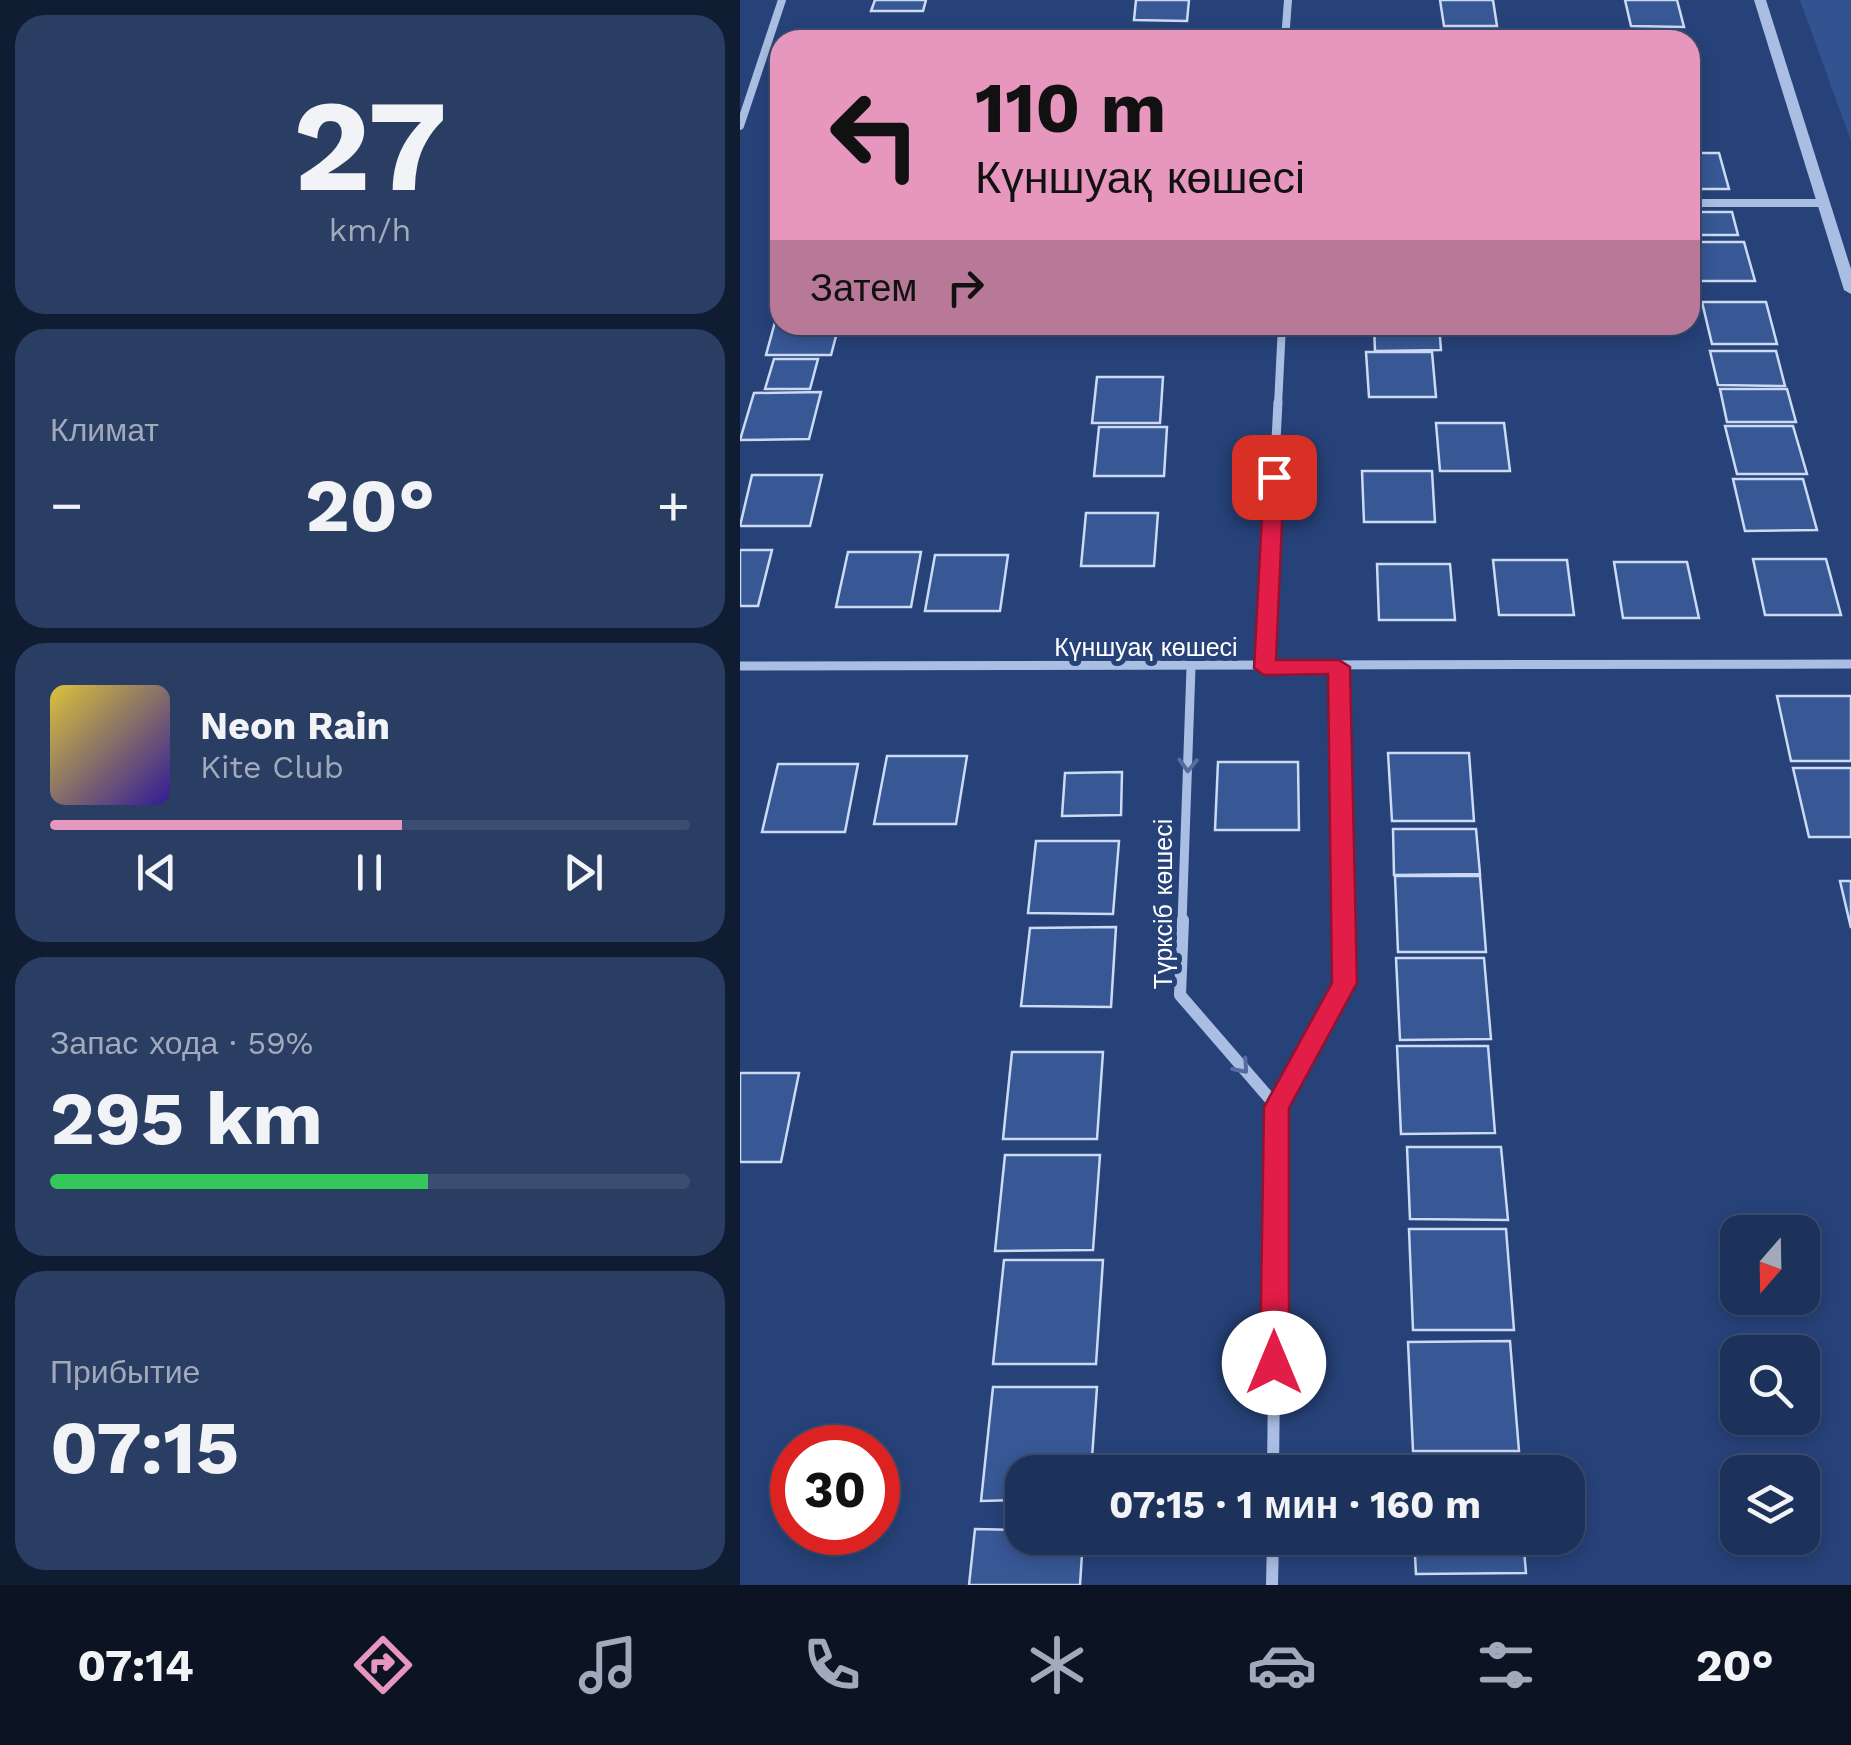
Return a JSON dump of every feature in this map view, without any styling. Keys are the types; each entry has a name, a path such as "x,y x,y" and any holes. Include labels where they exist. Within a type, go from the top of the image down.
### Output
{"street":[{"path":"772,30 782,0"},
{"path":"1760,0 1851,290"},
{"path":"1284,1 1285,30"},
{"path":"740,126 770,36"},
{"path":"1700,203 1824,203"},
{"path":"1264,668 1281,335"},
{"name":"Күншуақ көшесі","path":"740,666 1851,664"},
{"path":"1273,1455 1276,1107 1345,983 1339,667"},
{"name":"Түрксіб көшесі","path":"1191,668 1180,995 1276,1107"},
{"path":"1272,1555 1272,1585"}],"shaded area":[{"path":"1800,0 1851,0 1851,141"}],"building":[{"path":"875,0 926,0 923,11 871,11"},
{"path":"1136,0 1189,0 1187,21 1134,20"},
{"path":"1440,0 1493,0 1497,26 1444,26"},
{"path":"1625,0 1677,0 1684,27 1631,26"},
{"path":"1700,153 1719,153 1729,189 1700,189"},
{"path":"1700,212 1732,212 1738,235 1700,235"},
{"path":"1700,242 1744,242 1755,281 1700,281"},
{"path":"1702,302 1766,302 1777,344 1712,344"},
{"path":"771,335 836,335 831,355 766,355"},
{"path":"1374,335 1440,335 1441,350 1375,351"},
{"path":"1710,351 1776,351 1785,386 1718,385"},
{"path":"1366,352 1432,352 1436,397 1369,397"},
{"path":"774,359 818,359 810,389 765,389"},
{"path":"1097,377 1163,377 1160,423 1092,423"},
{"path":"1720,389 1787,389 1796,422 1727,422"},
{"path":"821,392 809,439 740,440 754,393"},
{"path":"1436,423 1504,423 1510,471 1440,471"},
{"path":"1725,426 1793,426 1807,474 1737,474"},
{"path":"1099,427 1167,427 1164,476 1094,476"},
{"path":"1362,471 1432,471 1435,522 1364,522"},
{"path":"752,475 822,475 810,526 740,526"},
{"path":"1733,479 1803,479 1817,530 1745,531"},
{"path":"1086,513 1158,513 1154,566 1081,566"},
{"path":"740,550 772,550 758,606 740,606"},
{"path":"848,552 921,552 911,607 836,607"},
{"path":"935,555 1008,555 1000,611 925,611"},
{"path":"1753,559 1826,559 1841,615 1765,615"},
{"path":"1493,560 1567,560 1574,615 1499,615"},
{"path":"1614,562 1687,562 1699,618 1623,618"},
{"path":"1377,564 1450,564 1455,620 1379,620"},
{"path":"1777,696 1851,696 1851,761 1791,761"},
{"path":"1388,753 1469,753 1474,821 1392,821"},
{"path":"887,756 967,756 956,824 874,824"},
{"path":"1218,762 1298,762 1299,830 1215,830"},
{"path":"778,764 858,764 845,832 762,832"},
{"path":"1793,768 1851,768 1851,837 1809,837"},
{"path":"1122,772 1121,815 1062,816 1065,773"},
{"path":"1393,829 1476,829 1480,874 1394,875"},
{"path":"1036,841 1119,841 1113,914 1028,913"},
{"path":"1395,876 1480,876 1486,952 1398,952"},
{"path":"1840,881 1851,881 1851,928"},
{"path":"1116,927 1111,1007 1021,1006 1030,928"},
{"path":"1396,958 1484,958 1491,1039 1400,1040"},
{"path":"1397,1046 1488,1046 1495,1133 1401,1134"},
{"path":"1012,1052 1103,1052 1097,1139 1003,1139"},
{"path":"740,1073 799,1073 781,1162 740,1162"},
{"path":"1407,1147 1501,1147 1508,1220 1410,1219"},
{"path":"1005,1155 1100,1155 1093,1250 995,1251"},
{"path":"1409,1229 1506,1229 1514,1330 1413,1330"},
{"path":"1004,1260 1103,1260 1096,1364 993,1364"},
{"path":"1510,1341 1519,1451 1413,1451 1408,1342"},
{"path":"993,1387 1097,1387 1092,1455 1005,1455 1005,1500 981,1501"},
{"path":"975,1529 1005,1530 1005,1555 1082,1555 1080,1585 969,1585"},
{"path":"1415,1555 1524,1555 1526,1573 1416,1574"}],"route":[{"path":"1274,477 1264,668 1339,667 1345,983 1276,1107 1274,1363"}]}
